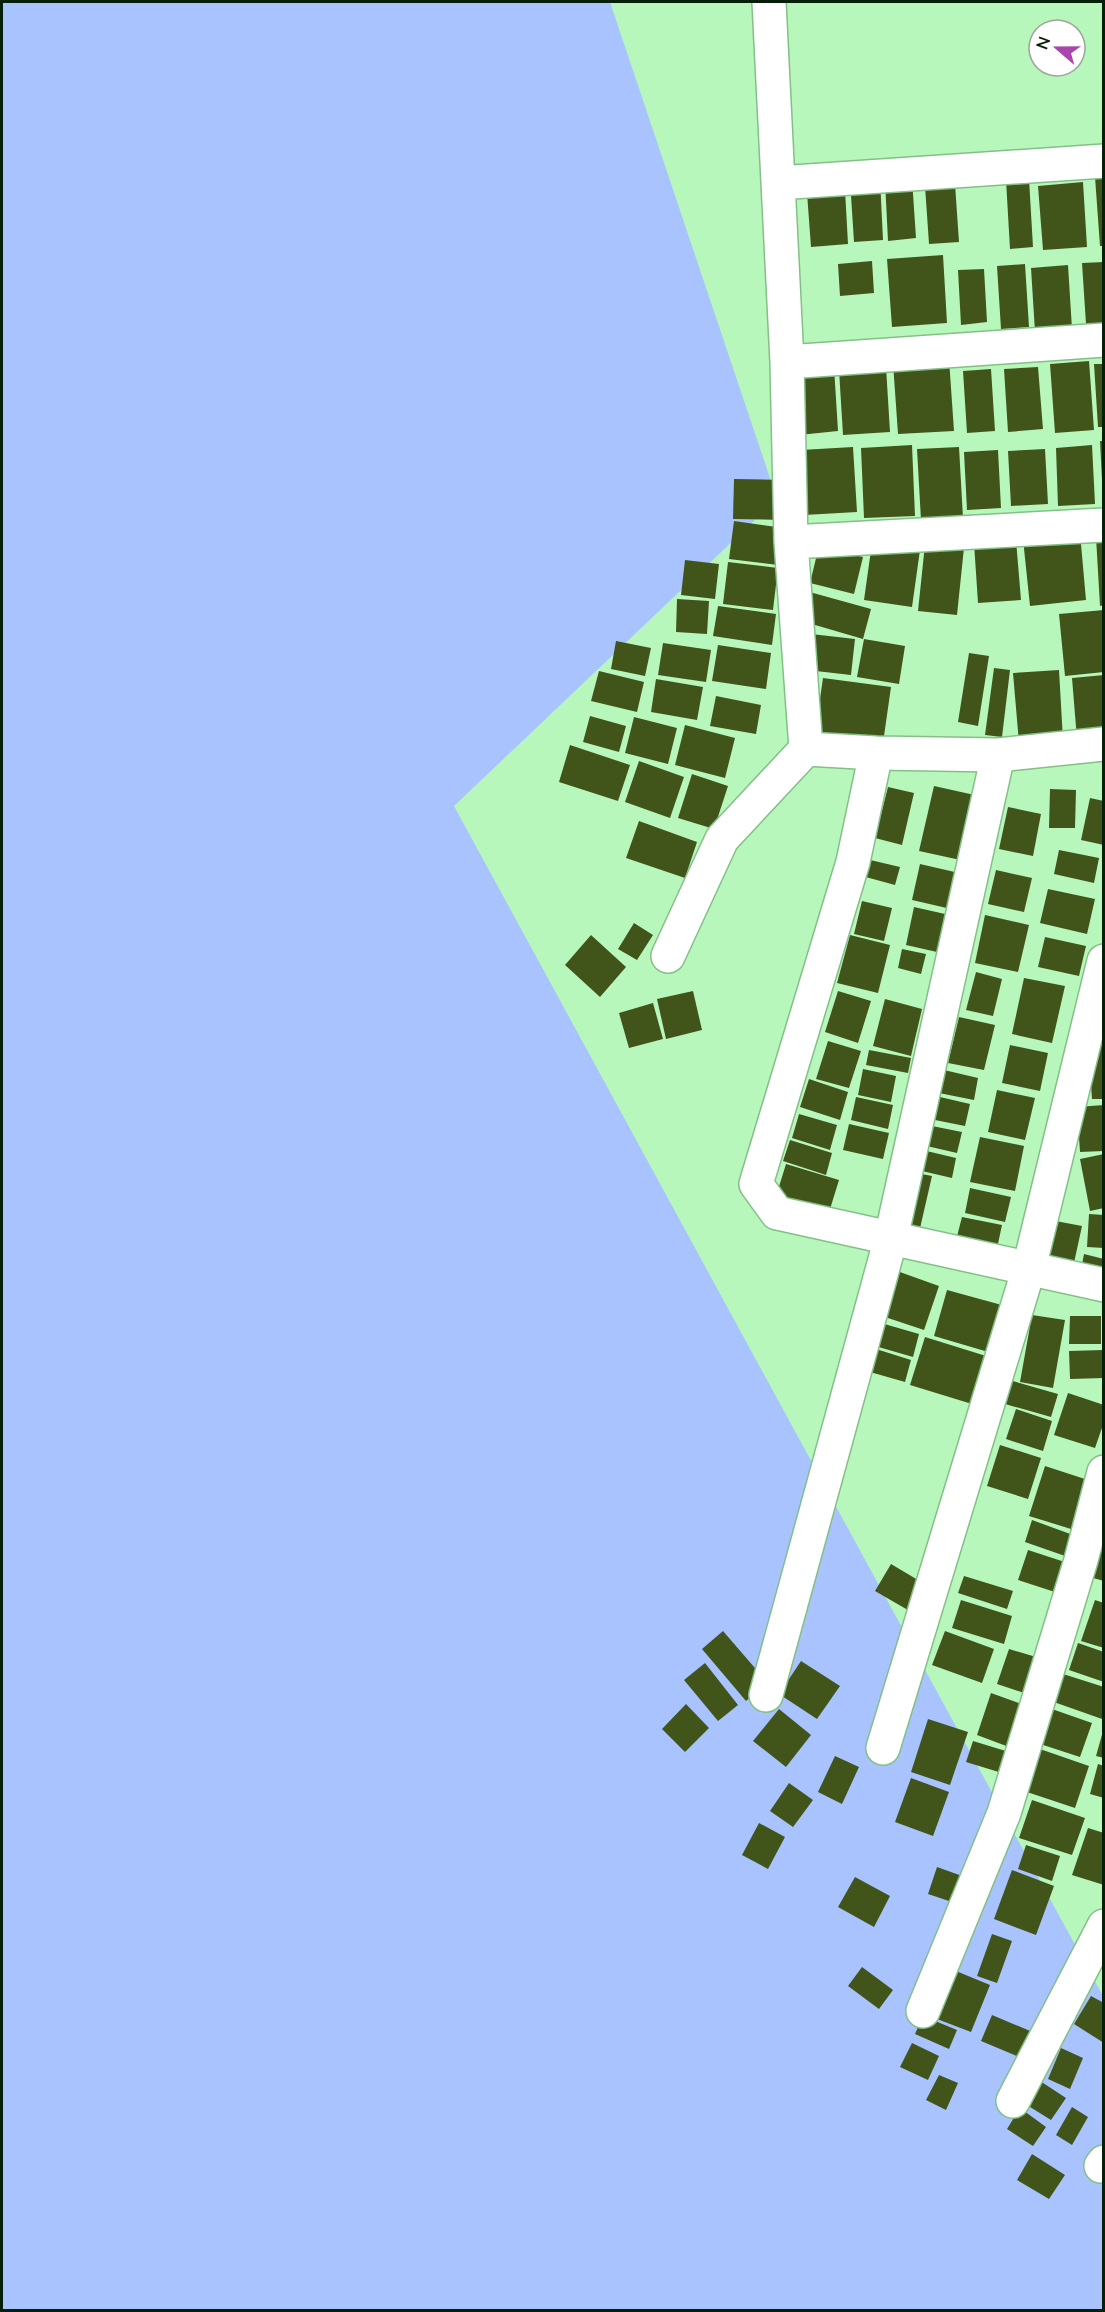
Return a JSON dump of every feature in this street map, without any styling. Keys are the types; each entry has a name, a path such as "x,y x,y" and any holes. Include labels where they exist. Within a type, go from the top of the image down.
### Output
{"street":[{"path":"668,956 722,838 806,748 791,542 787,362 769,2"},
{"path":"778,183 1104,161"},
{"path":"787,362 1104,340"},
{"path":"791,542 1104,525"},
{"path":"806,748 876,753 998,755 1104,744"},
{"path":"876,753 853,862 756,1184 777,1213 1104,1285"},
{"path":"766,1695 891,1238 998,755"},
{"path":"883,1748 1029,1268 1104,961"},
{"path":"923,2011 1004,1813 1081,1560 1104,1472"},
{"path":"1012,2101 1104,1926"}],"water":[{"path":"2,2 610,2 777,499 454,806 1103,1996 1103,2310 2,2310"}],"building":[{"path":"1104,176 1104,246 1100,246 1095,177"},
{"path":"880,179 883,240 854,242 850,180"},
{"path":"912,179 916,238 888,241 885,181"},
{"path":"1029,179 1033,247 1010,249 1006,180"},
{"path":"1083,182 1087,247 1043,250 1038,186"},
{"path":"955,184 959,242 929,244 925,186"},
{"path":"845,190 848,244 811,247 807,193"},
{"path":"943,255 947,323 892,327 887,259"},
{"path":"872,261 874,293 840,296 838,264"},
{"path":"1104,262 1104,323 1086,324 1082,263"},
{"path":"1025,264 1029,327 1001,329 997,266"},
{"path":"1068,265 1072,329 1035,332 1031,268"},
{"path":"984,269 987,322 961,325 958,270"},
{"path":"949,359 954,431 898,434 893,363"},
{"path":"1089,361 1094,430 1055,433 1050,364"},
{"path":"1094,364 1104,364 1104,427 1098,427"},
{"path":"834,367 838,431 799,435 795,369"},
{"path":"886,367 890,432 843,435 839,370"},
{"path":"1038,367 1043,429 1008,432 1004,369"},
{"path":"991,369 995,431 967,433 963,371"},
{"path":"1100,441 1104,441 1104,480 1102,480"},
{"path":"912,445 915,516 864,518 861,448"},
{"path":"1092,445 1095,504 1058,506 1056,448"},
{"path":"853,447 857,512 804,515 801,450"},
{"path":"959,447 963,518 921,520 917,449"},
{"path":"1045,449 1048,504 1011,506 1008,451"},
{"path":"998,450 1001,508 967,510 964,452"},
{"path":"734,479 787,480 785,520 733,519"},
{"path":"734,521 784,528 778,565 729,559"},
{"path":"1080,533 1086,600 1030,606 1023,539"},
{"path":"926,535 965,538 957,615 918,611"},
{"path":"1096,537 1104,537 1104,605 1100,606"},
{"path":"1016,540 1021,600 978,603 974,543"},
{"path":"872,543 920,550 912,607 864,600"},
{"path":"819,546 863,557 854,594 810,583"},
{"path":"685,560 719,564 715,599 681,595"},
{"path":"728,562 778,568 773,610 723,604"},
{"path":"806,591 871,609 863,639 798,620"},
{"path":"677,599 709,601 707,634 676,632"},
{"path":"718,606 776,614 772,645 713,636"},
{"path":"1104,610 1104,672 1065,676 1059,614"},
{"path":"811,634 855,639 851,675 807,670"},
{"path":"864,639 905,646 899,684 857,677"},
{"path":"616,641 651,648 645,676 611,669"},
{"path":"663,643 711,650 706,682 658,675"},
{"path":"718,645 771,653 766,689 712,681"},
{"path":"969,653 989,656 978,726 958,722"},
{"path":"994,668 1010,670 1002,737 985,735"},
{"path":"1059,670 1063,740 1019,743 1013,673"},
{"path":"599,671 644,682 637,712 591,701"},
{"path":"1104,675 1104,737 1077,739 1072,678"},
{"path":"823,678 891,687 883,743 815,734"},
{"path":"656,679 703,687 697,720 651,712"},
{"path":"716,696 761,705 756,734 710,726"},
{"path":"590,716 626,726 619,752 583,742"},
{"path":"634,717 677,728 668,764 625,753"},
{"path":"685,725 735,738 725,778 675,765"},
{"path":"570,745 630,765 618,801 559,782"},
{"path":"639,761 684,777 670,818 625,802"},
{"path":"692,774 728,786 714,829 678,818"},
{"path":"934,786 979,796 965,861 919,851"},
{"path":"888,787 914,793 902,845 875,838"},
{"path":"1050,789 1076,790 1075,828 1049,828"},
{"path":"1090,798 1104,801 1104,845 1081,840"},
{"path":"1008,807 1041,814 1033,856 999,849"},
{"path":"639,821 697,842 685,878 626,858"},
{"path":"1059,850 1099,858 1094,883 1054,874"},
{"path":"866,859 900,867 895,885 862,876"},
{"path":"920,864 959,873 951,909 912,900"},
{"path":"996,870 1032,878 1024,912 988,904"},
{"path":"1048,889 1095,899 1087,934 1040,923"},
{"path":"862,901 892,908 884,941 854,934"},
{"path":"914,907 945,914 937,952 906,945"},
{"path":"985,915 1029,925 1018,972 975,963"},
{"path":"634,923 653,935 637,960 618,949"},
{"path":"591,935 626,967 600,997 565,965"},
{"path":"850,935 890,945 878,993 837,983"},
{"path":"1045,937 1086,946 1079,976 1038,967"},
{"path":"902,949 926,954 921,974 898,968"},
{"path":"976,972 1002,979 993,1016 966,1010"},
{"path":"1024,978 1065,986 1052,1043 1012,1034"},
{"path":"693,991 702,1030 666,1039 657,999"},
{"path":"838,991 871,1001 858,1043 825,1032"},
{"path":"885,999 922,1009 911,1056 873,1046"},
{"path":"653,1003 663,1039 629,1048 619,1013"},
{"path":"959,1017 995,1025 984,1070 948,1063"},
{"path":"1104,1038 1104,1099 1092,1099 1088,1040"},
{"path":"828,1041 861,1051 849,1088 816,1079"},
{"path":"1010,1045 1048,1053 1040,1091 1002,1083"},
{"path":"869,1050 911,1058 908,1073 866,1065"},
{"path":"863,1069 896,1076 891,1102 858,1095"},
{"path":"944,1070 978,1078 974,1100 939,1093"},
{"path":"809,1079 848,1092 840,1120 800,1107"},
{"path":"997,1090 1035,1098 1025,1140 988,1132"},
{"path":"856,1097 893,1105 888,1129 851,1120"},
{"path":"940,1097 970,1104 965,1126 935,1120"},
{"path":"1104,1105 1104,1151 1080,1152 1077,1107"},
{"path":"799,1114 837,1125 830,1150 792,1138"},
{"path":"849,1124 889,1133 883,1159 843,1150"},
{"path":"922,1124 962,1132 957,1153 918,1144"},
{"path":"980,1137 1024,1146 1015,1191 970,1182"},
{"path":"790,1140 832,1153 826,1175 783,1161"},
{"path":"914,1148 956,1158 952,1178 909,1168"},
{"path":"1104,1154 1104,1208 1090,1211 1080,1159"},
{"path":"786,1164 839,1180 826,1222 773,1206"},
{"path":"907,1171 932,1176 918,1237 893,1232"},
{"path":"970,1188 1011,1197 1005,1222 965,1213"},
{"path":"1089,1214 1104,1215 1104,1248 1087,1247"},
{"path":"962,1217 1002,1225 996,1253 955,1244"},
{"path":"1045,1219 1082,1226 1072,1272 1035,1264"},
{"path":"1084,1254 1104,1259 1104,1280 1080,1275"},
{"path":"897,1271 939,1286 924,1330 882,1316"},
{"path":"947,1290 1009,1307 995,1354 934,1336"},
{"path":"1032,1315 1065,1320 1053,1388 1020,1382"},
{"path":"1070,1316 1101,1316 1101,1344 1069,1344"},
{"path":"881,1323 919,1334 913,1357 875,1346"},
{"path":"925,1337 986,1356 972,1404 910,1385"},
{"path":"876,1349 911,1360 905,1382 870,1372"},
{"path":"1103,1350 1104,1378 1070,1379 1069,1351"},
{"path":"1006,1379 1058,1394 1051,1417 998,1402"},
{"path":"1068,1393 1104,1405 1104,1422 1095,1448 1054,1435"},
{"path":"1016,1409 1052,1421 1043,1451 1006,1439"},
{"path":"1000,1445 1041,1458 1028,1499 987,1486"},
{"path":"1045,1466 1088,1480 1071,1529 1029,1516"},
{"path":"1032,1520 1073,1535 1065,1556 1025,1542"},
{"path":"1104,1537 1104,1581 1086,1576"},
{"path":"1028,1550 1074,1565 1064,1595 1018,1580"},
{"path":"891,1564 928,1586 913,1613 875,1591"},
{"path":"964,1576 1013,1591 1007,1609 958,1593"},
{"path":"961,1600 1012,1616 1004,1644 952,1628"},
{"path":"1095,1600 1104,1603 1104,1648 1081,1641"},
{"path":"723,1631 767,1682 746,1701 702,1649"},
{"path":"945,1631 994,1649 982,1683 932,1665"},
{"path":"1078,1643 1104,1652 1104,1682 1069,1670"},
{"path":"1009,1649 1036,1657 1024,1693 997,1684"},
{"path":"801,1661 840,1686 817,1719 779,1694"},
{"path":"705,1663 738,1705 718,1721 684,1680"},
{"path":"1060,1673 1104,1687 1102,1719 1051,1701"},
{"path":"991,1693 1024,1705 1009,1747 977,1735"},
{"path":"686,1704 709,1728 685,1752 662,1729"},
{"path":"1049,1708 1092,1723 1080,1757 1037,1743"},
{"path":"779,1709 811,1735 786,1767 753,1741"},
{"path":"928,1719 968,1732 950,1785 911,1772"},
{"path":"1104,1731 1104,1758 1096,1756"},
{"path":"973,1741 1009,1752 1002,1773 966,1762"},
{"path":"1037,1748 1089,1766 1075,1808 1024,1791"},
{"path":"835,1756 859,1767 842,1804 818,1792"},
{"path":"1098,1764 1104,1766 1104,1798 1090,1794"},
{"path":"911,1778 949,1792 933,1836 895,1822"},
{"path":"789,1783 813,1800 793,1827 770,1811"},
{"path":"1032,1800 1085,1818 1072,1855 1019,1838"},
{"path":"759,1823 785,1837 768,1869 742,1855"},
{"path":"1088,1828 1104,1833 1104,1885 1072,1875"},
{"path":"1026,1845 1060,1856 1052,1881 1018,1869"},
{"path":"937,1867 965,1877 955,1903 928,1894"},
{"path":"1012,1870 1054,1886 1036,1935 994,1919"},
{"path":"855,1877 890,1896 874,1927 838,1907"},
{"path":"992,1934 1012,1941 997,1983 977,1976"},
{"path":"862,1967 893,1990 879,2009 848,1986"},
{"path":"956,1971 990,1985 971,2032 937,2019"},
{"path":"1091,1996 1104,2003 1104,2043 1074,2024"},
{"path":"992,2015 1035,2033 1024,2059 981,2041"},
{"path":"923,2016 957,2030 949,2049 915,2034"},
{"path":"912,2043 939,2056 928,2080 900,2067"},
{"path":"1061,2048 1083,2058 1070,2089 1048,2079"},
{"path":"939,2075 958,2083 946,2110 926,2100"},
{"path":"1037,2079 1066,2098 1051,2120 1022,2102"},
{"path":"1072,2107 1088,2117 1072,2145 1056,2135"},
{"path":"1020,2108 1046,2127 1033,2146 1007,2129"},
{"path":"1032,2154 1065,2175 1049,2199 1017,2180"}]}
